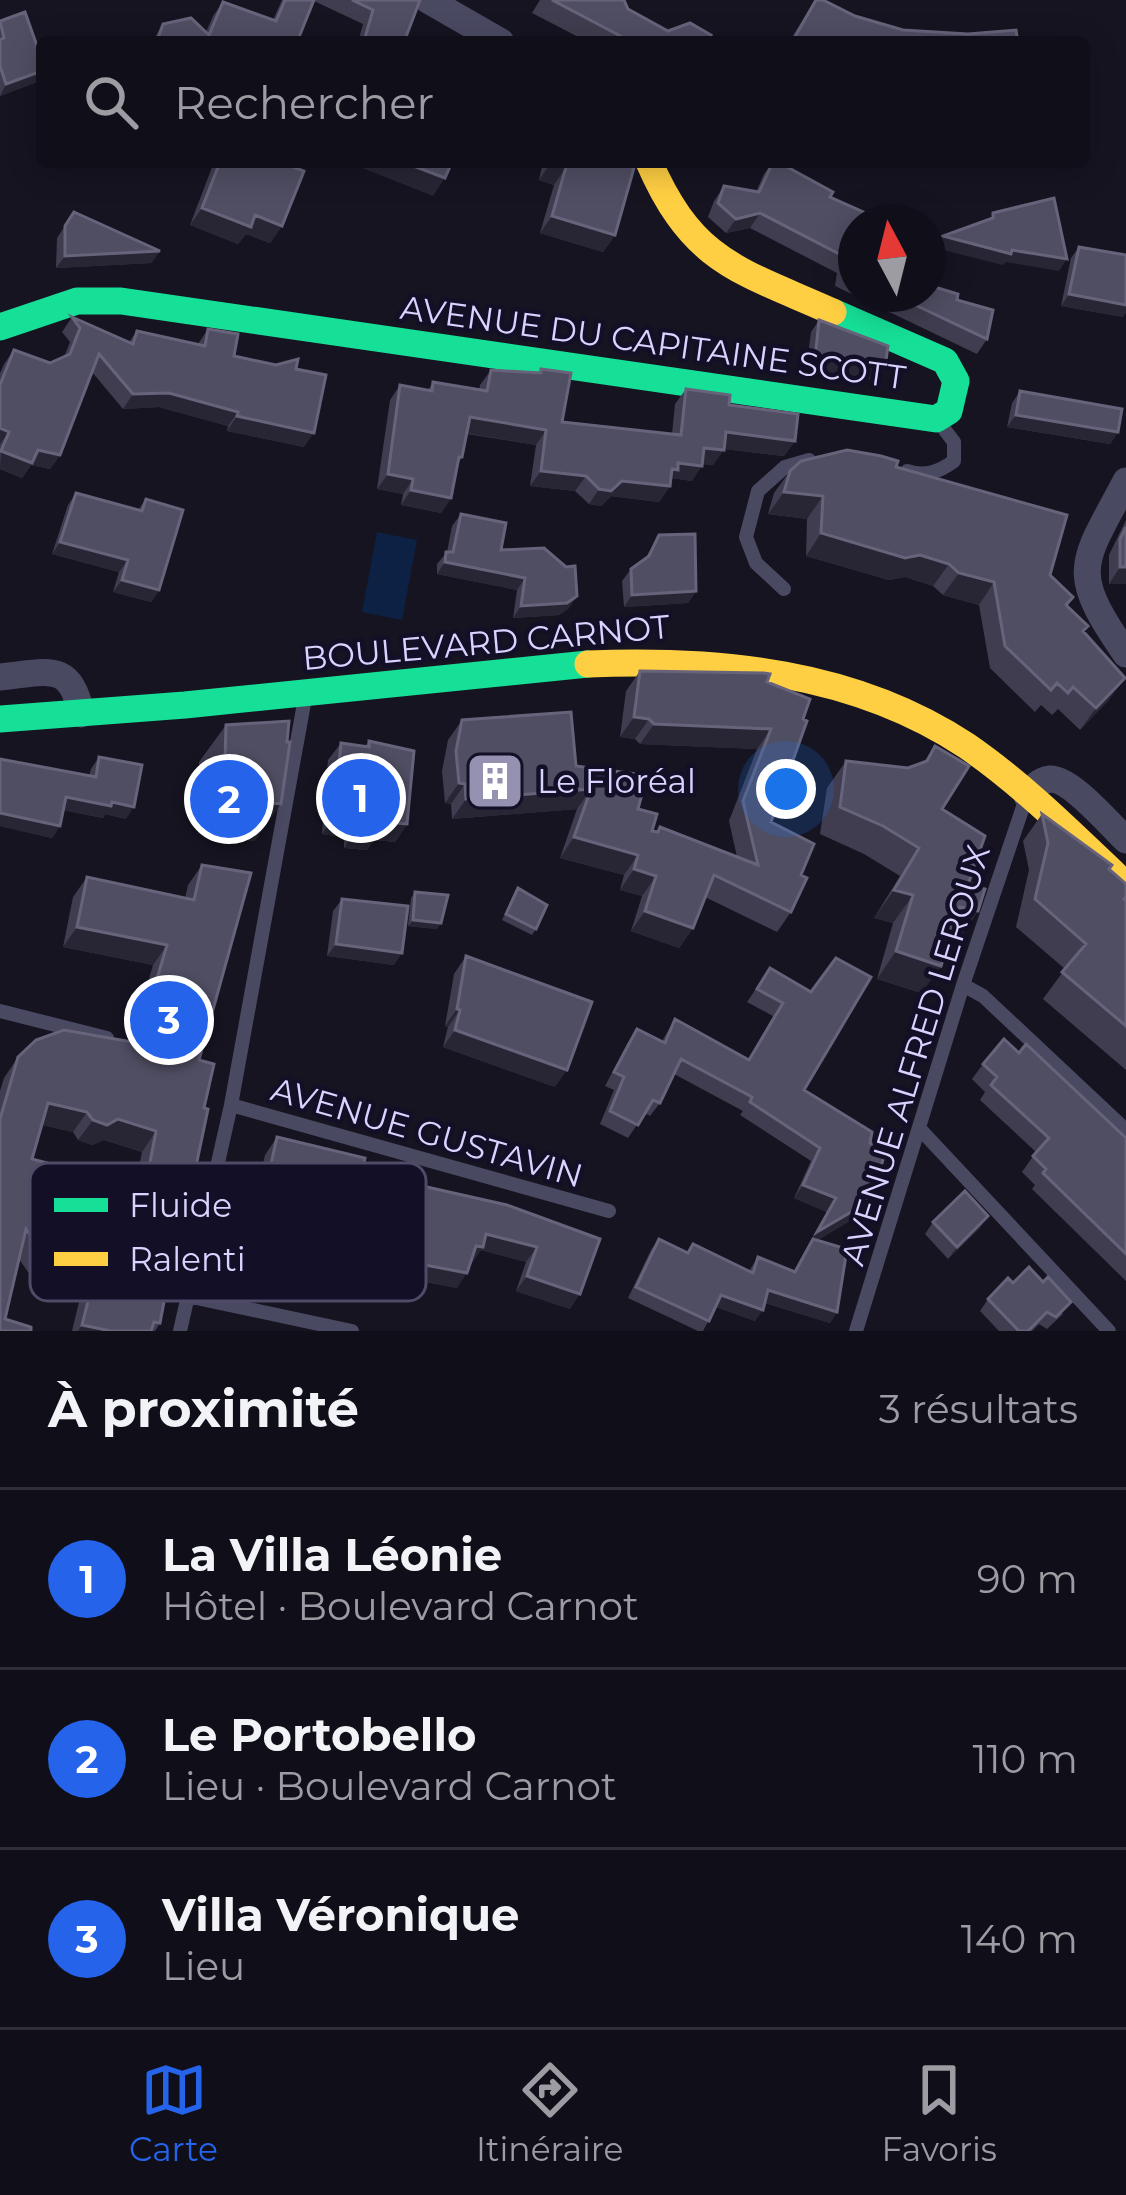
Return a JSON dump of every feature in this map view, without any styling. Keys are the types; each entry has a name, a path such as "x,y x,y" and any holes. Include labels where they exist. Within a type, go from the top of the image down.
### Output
{"street":[{"path":"428,0 491,36"},
{"name":"AVENUE DU CAPITAINE SCOTT","path":"0,327 77,301 122,301 936,419 949,411 956,381 945,361 728,266 694,238 665,200 652,168"},
{"path":"1126,481 1085,569 1088,593 1126,654"},
{"name":"BOULEVARD CARNOT","path":"0,718 621,662 731,663 785,671 880,702 945,732 1027,796 1126,885"},
{"path":"0,677 54,672 68,677 77,688 81,714"},
{"path":"1027,796 1037,784 1050,779 1067,784 1126,840"}],"lane":[{"path":"883,463 917,474 939,472 954,461 954,442 936,419"},
{"path":"784,590 756,563 746,537 758,490 785,467 825,455"},
{"name":"AVENUE GUSTAVIN","path":"217,1163 306,693"},
{"name":"AVENUE ALFRED LEROUX","path":"856,1331 1027,796"},
{"path":"963,985 983,996 1126,1130"},
{"path":"0,1011 107,1038"},
{"name":"AVENUE GUSTAVIN","path":"230,1106 609,1211"},
{"path":"919,1128 1109,1331"},
{"name":"AVENUE GUSTAVIN","path":"180,1331 187,1301"},
{"path":"211,1301 352,1331"}],"water":[{"path":"377,532 417,540 402,620 362,612"}],"building":[{"path":"285,0 314,0 299,36 159,36 163,24 191,18 209,35 223,2 276,21"},
{"path":"352,0 420,0 406,36 365,36 373,10"},
{"path":"552,0 624,0 628,9 668,31 690,23 711,35 710,36 621,36"},
{"path":"816,0 823,0 855,16 903,30 968,34 1016,30 1017,36 795,36"},
{"path":"25,12 36,43 36,73 6,84 0,66 0,40 4,38 0,21"},
{"path":"218,168 304,171 282,226 255,215 251,227 202,208"},
{"path":"419,168 449,168 445,178"},
{"path":"566,168 634,168 615,235 552,216"},
{"path":"770,168 789,168 833,192 830,197 846,204 838,204 838,253 760,213 736,219 718,203 724,186 759,192"},
{"path":"1054,198 1067,259 1012,250 1011,254 946,237 993,218 993,213"},
{"path":"74,212 160,251 65,256 65,226"},
{"path":"1079,247 1126,255 1126,305 1069,294"},
{"path":"946,290 958,294 957,300 993,310 987,339 930,312 946,312"},
{"path":"72,317 133,344 137,331 205,346 208,329 238,334 234,356 276,365 298,359 296,369 326,375 314,433 237,416 238,412 169,393 133,394 99,354 60,455 38,450 32,463 1,451 9,432 0,428 0,385 14,350 50,363 70,354 80,328"},
{"path":"819,320 888,346 885,368 815,359"},
{"path":"541,369 571,373 562,422 681,435 686,389 730,395 729,405 798,414 795,441 726,432 724,450 704,448 702,466 678,463 678,470 672,469 670,486 622,481 611,491 599,489 586,476 541,471 546,430 470,417 451,498 411,490 413,479 388,474 400,385 432,391 433,382 487,391 491,370 541,373"},
{"path":"1020,391 1122,409 1118,432 1016,415"},
{"path":"847,450 898,461 896,467 1067,515 1050,575 1073,597 1066,605 1088,626 1083,631 1125,678 1096,708 1073,687 1068,693 1057,683 1051,690 1005,646 994,582 920,555 905,558 821,533 823,496 784,492 790,471 801,461"},
{"path":"76,493 142,511 146,499 183,510 159,590 122,580 128,560 60,542"},
{"path":"461,514 506,523 501,550 544,548 566,567 575,566 577,596 567,603 521,606 525,578 445,562 446,552 453,552"},
{"path":"1126,527 1126,567 1120,567 1120,539"},
{"path":"695,534 696,591 632,595 631,569 649,556 659,535"},
{"path":"640,671 764,673 770,674 767,682 810,699 803,719 807,721 771,822 814,844 801,875 807,878 791,912 714,875 693,928 645,911 656,876 634,869 638,855 574,837 591,789 466,799 456,751 462,720 571,712 576,766 646,779 638,809 657,814 652,831 660,827 758,865 743,801 771,729 654,724 634,717"},
{"path":"289,721 281,804 224,797 226,725"},
{"path":"369,741 414,751 407,824 381,822 379,833 356,830 357,819 334,817 341,743 369,747"},
{"path":"935,746 969,766 942,809 985,836 969,882 985,889 978,911 960,907 941,966 896,951 913,895 894,890 919,848 840,807 846,761 908,768 927,761"},
{"path":"99,757 142,765 134,807 66,797 60,826 0,813 0,759 96,777"},
{"path":"1042,814 1112,865 1109,869 1126,884 1126,1026 1062,972 1086,944 1035,899 1048,843"},
{"path":"202,865 251,873 199,1060 214,1064 197,1163 150,1163 156,1131 118,1119 107,1125 87,1112 48,1103 32,1159 47,1163 30,1163 30,1235 26,1229 5,1319 31,1327 31,1331 0,1331 0,1119 18,1057 36,1040 64,1030 138,1043 167,945 77,927 87,877 194,900"},
{"path":"518,888 547,905 536,929 506,914"},
{"path":"415,892 448,895 441,923 413,920"},
{"path":"342,899 408,906 402,953 336,944"},
{"path":"466,956 592,1002 567,1070 455,1030"},
{"path":"836,958 871,977 804,1090 872,1132 870,1143 887,1147 870,1201 817,1232 836,1198 803,1185 820,1148 750,1102 752,1097 681,1059 660,1103 653,1100 638,1125 610,1111 624,1077 614,1072 637,1029 665,1043 675,1019 749,1060 783,1003 757,989 770,968 811,992"},
{"path":"1004,1039 1019,1053 1026,1044 1126,1138 1126,1254 1043,1173 1046,1169 1033,1156 1049,1138 991,1085 997,1077 983,1064"},
{"path":"277,1137 365,1158 364,1163 271,1163"},
{"path":"426,1187 507,1205 600,1239 580,1294 527,1276 537,1247 486,1234 483,1247 476,1246 467,1273 426,1265"},
{"path":"965,1191 988,1216 957,1247 933,1222"},
{"path":"659,1239 688,1253 693,1244 753,1273 758,1257 795,1272 813,1239 847,1249 837,1312 768,1290 763,1310 721,1295 709,1321 636,1287"},
{"path":"1029,1267 1043,1282 1048,1277 1071,1302 1056,1317 1047,1312 1028,1331 1019,1331 988,1299 1008,1278 1013,1283"},
{"path":"88,1301 164,1301 160,1323 154,1322 151,1331 82,1325"}],"traffic: fast":[{"path":"0,327 77,301 121,301 936,419 949,411 956,381 945,361 833,312"},
{"path":"0,719 588,664"}],"traffic: slow":[{"path":"652,168 683,222 722,259 833,312"},
{"path":"588,664 736,668 832,686 879,701 924,721 988,761 1126,885"}],"place":[{"name":"Le Floréal","path":"495,781"},
{"name":"La Villa Léonie","path":"361,798"},
{"name":"Le Portobello","path":"229,799"},
{"name":"Villa Véronique","path":"169,1020"}]}
